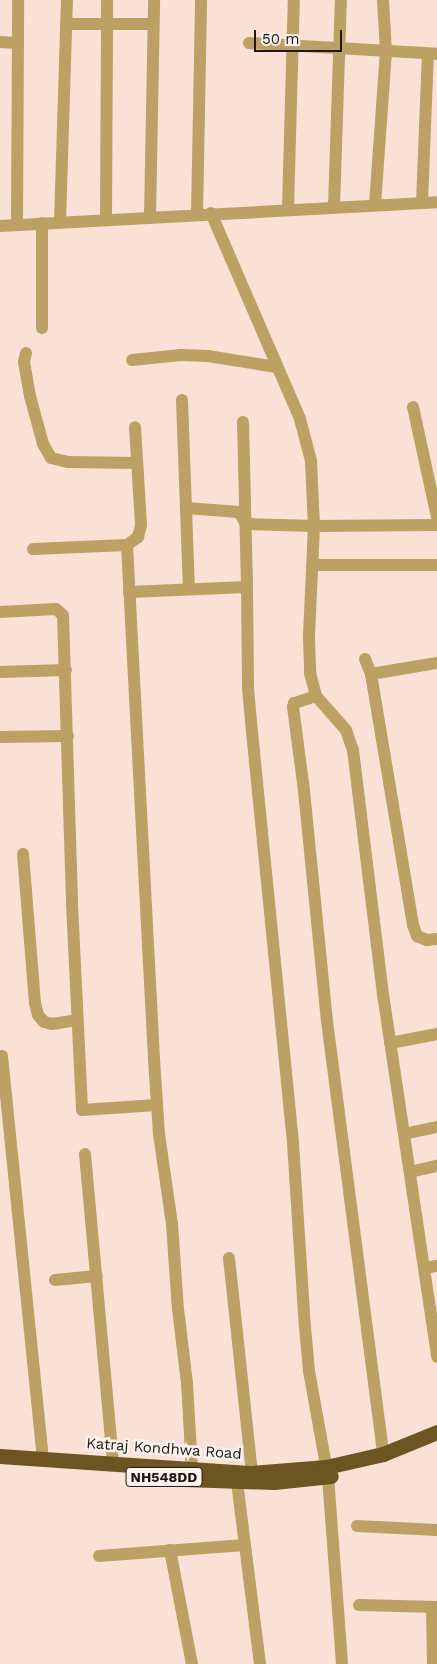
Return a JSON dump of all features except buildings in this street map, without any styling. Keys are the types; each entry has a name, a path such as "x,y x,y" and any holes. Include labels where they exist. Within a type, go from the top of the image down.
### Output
{"highway":[{"name":"NH548DD","path":"327,1472 383,1454 437,1432"},
{"name":"NH548DD","path":"0,1466 237,1482 274,1482 394,1461 437,1443"},
{"name":"Katraj Kondhwa Road","path":"0,1456 252,1473 327,1472"}],"street":[{"path":"17,225 18,0"},
{"path":"60,222 67,0"},
{"path":"106,219 107,0"},
{"path":"150,216 154,0"},
{"path":"197,214 201,0"},
{"path":"288,209 294,0"},
{"path":"334,207 341,0"},
{"path":"375,205 386,50 383,0"},
{"path":"66,24 153,24"},
{"path":"0,42 18,42"},
{"path":"249,43 432,54 422,202"},
{"path":"0,226 150,216 437,202"},
{"path":"211,213 300,419 311,461 314,526 309,638 310,673 316,696 346,730 353,750 390,1043 437,1357"},
{"path":"42,223 42,328"},
{"path":"26,353 24,362 30,396 43,444 51,458 69,462 137,463"},
{"path":"132,360 181,355 208,356 276,367"},
{"path":"182,400 190,589"},
{"path":"413,407 437,517"},
{"path":"244,422 248,688 293,1144 304,1327 309,1371 327,1472 342,1664"},
{"path":"33,549 127,545 134,542 140,532 135,427"},
{"path":"186,508 239,512 246,524"},
{"path":"246,524 314,526 437,525"},
{"path":"127,545 157,1105 187,1383 192,1469"},
{"path":"313,565 437,566"},
{"path":"129,592 247,586"},
{"path":"0,612 61,611 64,621 82,1110 157,1105"},
{"path":"365,659 371,674 412,925 418,936 427,940 437,939"},
{"path":"371,674 437,663"},
{"path":"0,672 66,670"},
{"path":"316,696 294,703 293,707 304,792 328,1031 383,1454"},
{"path":"0,737 68,736"},
{"path":"23,854 38,1015 44,1022 52,1024 78,1020"},
{"path":"390,1043 437,1034"},
{"path":"2,1056 6,1153 44,1459"},
{"path":"404,1134 437,1127"},
{"path":"84,1154 97,1276 113,1463"},
{"path":"410,1172 437,1166"},
{"path":"229,1258 252,1473"},
{"path":"424,1268 437,1266"},
{"path":"55,1280 97,1276"},
{"path":"237,1482 260,1664"},
{"path":"357,1526 437,1530"},
{"path":"99,1556 245,1545"},
{"path":"170,1550 192,1664"},
{"path":"359,1605 435,1607 432,1664"}]}
